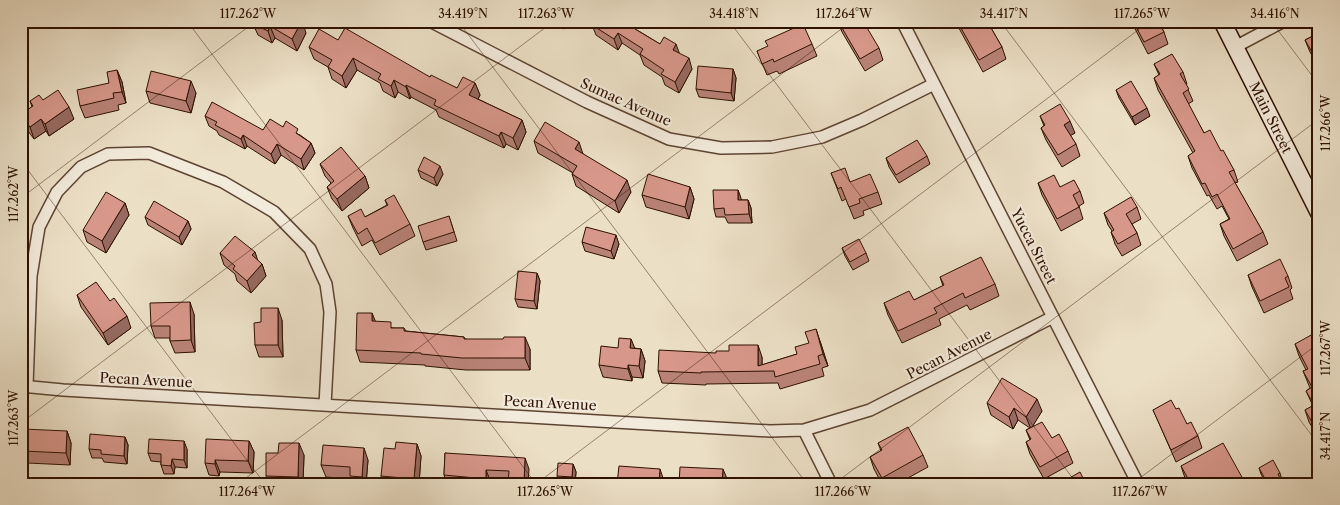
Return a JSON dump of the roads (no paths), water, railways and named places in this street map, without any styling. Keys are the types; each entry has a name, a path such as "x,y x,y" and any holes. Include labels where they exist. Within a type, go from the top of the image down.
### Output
{"main road":[{"name":"Main Street","path":"1222,21 1319,213"}],"street":[{"name":"Sumac Avenue","path":"430,21 587,102 668,138 721,148 772,147 822,137 862,120 934,84"},
{"name":"Yucca Street","path":"902,21 1138,484"},
{"path":"1235,47 1284,21"},
{"path":"24,386 31,276 39,227 56,192 81,167 108,154 149,153 223,182 274,212 310,249 326,284 330,312 325,405"},
{"name":"Pecan Avenue","path":"24,386 63,390 770,432 804,430 870,410 1053,317"},
{"path":"804,430 831,484"}]}
